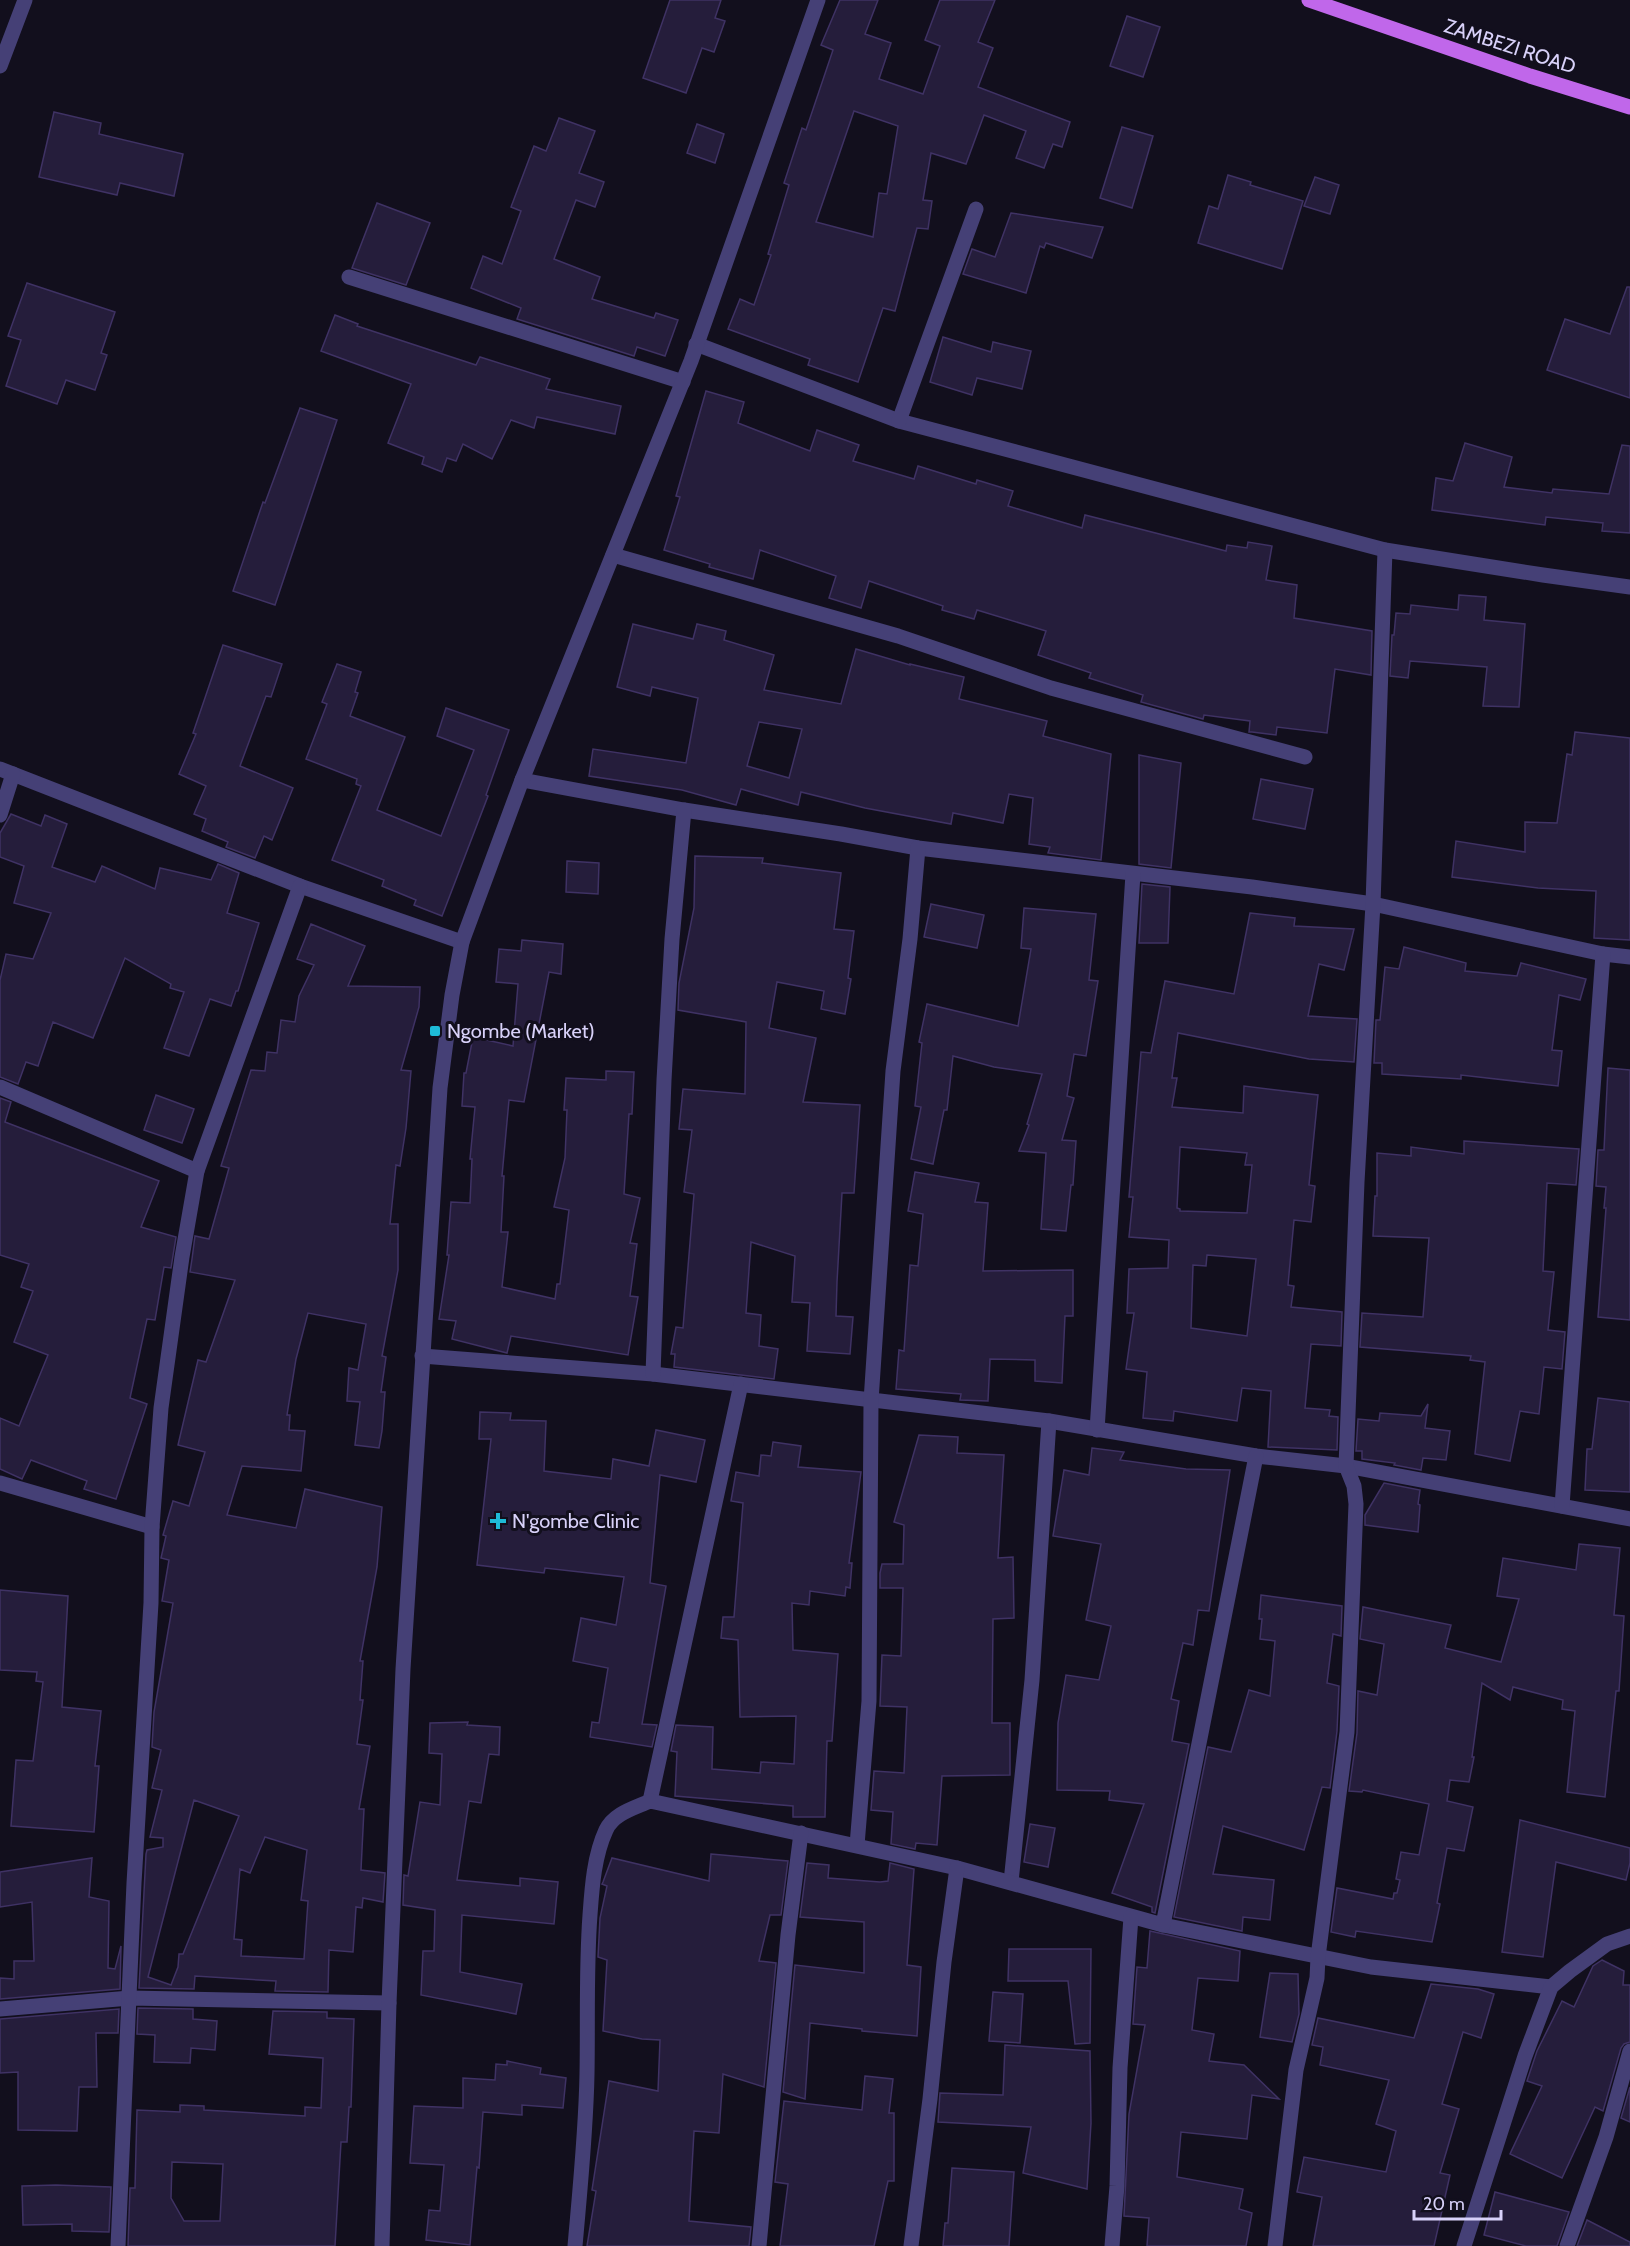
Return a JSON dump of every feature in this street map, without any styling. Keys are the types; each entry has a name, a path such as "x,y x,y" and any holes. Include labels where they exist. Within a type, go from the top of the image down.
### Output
{"main road":[{"name":"ZAMBEZI ROAD","path":"1309,0 1630,107"}],"street":[{"path":"0,66 25,0"},
{"path":"382,2246 388,2003 403,1669 422,1356 440,1088 452,995 462,942 522,780 682,382 818,0"},
{"path":"899,421 976,209"},
{"path":"349,277 682,382"},
{"path":"696,344 899,421 1385,550 1630,586"},
{"path":"1275,2246 1296,2070 1317,1978 1347,1720 1356,1504 1354,1486 1346,1466 1357,1182 1373,904 1385,550"},
{"path":"613,555 898,636 1051,688 1305,757"},
{"path":"0,815 6,772 300,886 462,942"},
{"path":"522,780 684,810 764,821 918,848 1252,887 1373,904 1603,954 1630,957"},
{"path":"653,1374 664,1080 672,939 684,810"},
{"path":"857,1845 869,1701 871,1401 892,1071 910,939 918,848"},
{"path":"1097,1430 1134,874"},
{"path":"118,2246 134,1883 151,1603 152,1527 161,1408 182,1257 197,1172 300,886"},
{"path":"1562,1506 1603,954"},
{"path":"0,1088 197,1172"},
{"path":"422,1356 653,1374 1048,1421 1256,1456 1346,1466 1630,1519"},
{"path":"650,1801 741,1384"},
{"path":"1011,1882 1032,1680 1048,1421"},
{"path":"1163,1925 1256,1456"},
{"path":"0,1483 152,1527"},
{"path":"575,2246 587,2075 586,1970 597,1857 607,1828 616,1817 650,1801 957,1868 1163,1925 1318,1957 1371,1967 1551,1987"},
{"path":"759,2246 787,1946 801,1833"},
{"path":"911,2246 957,1868"},
{"path":"1112,2246 1120,2068 1131,1917"},
{"path":"1464,2246 1525,2056 1551,1987 1608,1944 1630,1936"},
{"path":"0,2009 130,1998 388,2003"},
{"path":"1567,2246 1606,2137 1630,2051"}],"building":[{"path":"670,0 721,0 715,18 725,21 714,52 702,48 686,93 643,78"},
{"path":"840,0 878,0 865,34 891,43 879,79 923,94 940,46 925,40 940,0 995,0 978,42 993,48 978,87 1070,122 1062,147 1053,144 1044,168 1016,158 1026,131 984,115 966,164 931,153 923,200 932,201 928,229 917,228 895,311 883,308 858,382 808,365 810,359 728,329 740,299 754,305 771,255 768,254 789,185 784,183 802,128 806,130 833,50 821,45","holes":["854,111 898,126 887,194 879,193 873,237 816,222"]},
{"path":"1127,16 1160,27 1143,77 1110,66"},
{"path":"54,112 101,123 99,134 183,154 174,196 120,183 117,195 39,177"},
{"path":"559,118 595,131 579,173 604,182 595,207 576,200 554,259 600,277 592,299 654,318 656,313 678,320 665,356 637,347 634,356 517,319 521,308 471,288 483,256 502,264 521,211 511,207 534,146 546,151"},
{"path":"697,124 724,134 715,163 687,153"},
{"path":"1122,127 1153,136 1132,208 1100,198"},
{"path":"1228,175 1251,182 1250,185 1303,201 1282,269 1198,243 1209,206 1218,209"},
{"path":"1315,177 1339,185 1330,214 1304,206"},
{"path":"377,203 430,223 406,285 352,268"},
{"path":"1011,213 1103,227 1092,258 1046,243 1044,248 1040,246 1026,293 963,274 972,249 995,257"},
{"path":"27,283 115,312 101,353 107,355 95,390 66,380 57,404 6,386 21,340 8,336"},
{"path":"1627,287 1630,287 1630,398 1547,370 1565,319 1610,334"},
{"path":"335,315 358,324 357,326 476,365 480,357 550,379 546,389 621,406 615,434 537,417 534,428 511,420 492,459 463,444 456,461 447,458 442,472 422,464 424,457 388,443 411,384 321,351"},
{"path":"943,337 991,352 993,342 1031,351 1022,389 977,378 972,395 930,382"},
{"path":"706,391 744,402 738,423 810,451 817,430 859,445 853,461 914,479 918,466 976,484 977,480 1013,491 1008,506 1082,528 1085,515 1226,551 1227,545 1247,548 1248,542 1272,546 1266,580 1297,585 1294,618 1372,631 1371,675 1335,669 1327,733 1277,727 1276,735 1249,732 1250,721 1204,715 1203,719 1141,702 1143,695 1089,678 1091,673 1038,655 1046,631 977,610 974,619 942,610 943,606 869,581 861,608 829,598 836,576 760,550 753,579 709,567 710,564 664,550 680,497 676,496"},
{"path":"300,408 337,420 275,605 233,591 263,502 265,503"},
{"path":"1465,443 1512,457 1504,487 1552,493 1553,489 1609,494 1622,445 1630,446 1630,533 1602,531 1603,523 1546,517 1545,525 1432,510 1436,478 1453,481"},
{"path":"1459,595 1486,597 1484,620 1525,624 1519,707 1483,706 1487,667 1410,661 1408,678 1390,676 1392,635 1394,635 1396,613 1410,614 1411,605 1458,610"},
{"path":"633,624 693,639 697,624 726,631 724,640 774,655 764,690 841,704 856,649 910,665 964,677 959,699 1047,721 1043,736 1111,754 1101,860 1048,853 1050,847 1029,844 1033,798 1009,794 1003,823 953,813 951,824 865,808 801,792 798,805 741,789 736,805 682,790 589,776 593,749 686,763 698,698 652,687 650,696 617,687","holes":["759,722 802,729 789,778 747,766"]},
{"path":"223,645 282,664 271,697 266,696 240,766 293,788 272,840 264,836 255,858 226,847 228,842 202,831 206,819 194,814 206,786 179,774 196,734 193,733"},
{"path":"337,664 361,672 355,692 358,693 350,716 405,737 377,810 441,836 474,750 437,736 446,708 509,730 486,795 488,796 442,916 414,905 416,900 382,886 384,880 332,860 361,786 356,784 357,779 306,759 327,704 322,702"},
{"path":"1575,732 1630,738 1630,940 1594,938 1596,891 1538,888 1452,877 1456,841 1525,852 1525,822 1557,823 1567,754 1572,755"},
{"path":"1139,755 1181,763 1171,868 1139,864"},
{"path":"1261,779 1313,789 1305,829 1253,819"},
{"path":"11,814 41,826 45,815 67,824 52,867 95,882 102,866 155,889 160,868 211,880 218,864 239,873 227,913 259,923 238,991 236,991 231,1006 210,999 189,1056 164,1048 184,992 170,988 171,984 125,958 93,1038 53,1022 38,1066 26,1062 18,1084 0,1077 0,980 6,954 33,959 51,913 14,903 24,866 0,857 0,833"},
{"path":"695,856 763,858 762,863 841,873 834,929 854,931 848,978 851,979 845,1014 821,1009 824,991 777,982 769,1028 816,1038 803,1102 860,1105 854,1193 842,1193 837,1282 836,1316 853,1317 850,1354 807,1351 810,1303 792,1302 795,1256 751,1242 746,1313 761,1315 759,1346 778,1349 774,1379 674,1367 675,1354 671,1354 676,1327 683,1328 694,1194 684,1192 692,1130 679,1129 683,1089 745,1094 746,1022 678,1010 679,983 694,908"},
{"path":"567,861 599,863 598,894 566,892"},
{"path":"1142,884 1170,887 1168,943 1139,943"},
{"path":"931,904 984,915 977,948 924,937"},
{"path":"1024,908 1096,914 1089,980 1098,981 1086,1056 1074,1054 1067,1096 1074,1098 1062,1140 1076,1141 1073,1185 1071,1185 1066,1231 1041,1229 1046,1153 1019,1151 1029,1125 1027,1124 1042,1074 994,1067 953,1056 947,1110 944,1110 933,1164 911,1159 921,1107 915,1106 922,1043 919,1042 927,1004 1018,1026 1031,949 1021,948"},
{"path":"1250,913 1295,918 1294,926 1354,929 1344,970 1319,964 1308,1016 1357,1019 1354,1062 1309,1059 1178,1033 1172,1078 1177,1078 1172,1107 1243,1113 1244,1086 1318,1095 1309,1185 1315,1186 1311,1222 1294,1220 1288,1285 1294,1286 1291,1307 1342,1312 1341,1346 1311,1344 1305,1408 1330,1410 1329,1416 1338,1417 1337,1450 1268,1447 1271,1391 1242,1388 1237,1421 1174,1411 1173,1421 1143,1418 1147,1372 1126,1369 1134,1313 1127,1313 1129,1269 1168,1268 1169,1240 1129,1237 1133,1197 1129,1197 1141,1052 1151,1053 1165,981 1234,994","holes":["1180,1147 1247,1153 1245,1165 1252,1165 1247,1213 1180,1211 1177,1208","1207,1255 1256,1259 1247,1336 1191,1328 1193,1265 1206,1266"]},
{"path":"311,924 365,946 348,986 420,987 419,1007 401,1070 411,1071 406,1128 400,1166 396,1165 390,1224 398,1224 398,1270 382,1356 386,1357 381,1392 385,1392 382,1431 379,1448 355,1445 360,1402 347,1401 349,1368 358,1370 366,1324 308,1313 296,1359 287,1415 290,1415 289,1430 305,1431 301,1471 242,1466 227,1515 296,1528 305,1489 382,1507 377,1567 360,1661 363,1661 360,1700 363,1700 357,1744 370,1746 359,1809 364,1809 361,1870 385,1873 383,1902 363,1898 362,1908 356,1907 353,1952 329,1950 328,1992 275,1991 276,1981 195,1976 194,1989 139,1988 146,1854 147,1850 163,1847 163,1838 150,1837 162,1790 152,1788 161,1750 152,1747 154,1712 173,1603 162,1601 169,1560 161,1558 166,1536 163,1535 173,1501 189,1506 205,1452 178,1445 198,1360 206,1362 235,1280 190,1272 195,1236 209,1239 229,1168 221,1166 251,1070 265,1071 267,1052 277,1053 281,1020 295,1022 299,996 314,965 297,959","holes":["194,1800 239,1816 183,1954 179,1954 178,1967 171,1985 148,1977","265,1837 307,1850 301,1900 308,1901 304,1959 241,1956 242,1940 234,1939 240,1869 250,1873"]},
{"path":"522,940 563,944 561,974 549,972 524,1102 509,1100 502,1176 504,1176 501,1232 508,1232 502,1287 555,1299 557,1284 560,1284 569,1210 554,1207 565,1158 566,1078 606,1080 606,1071 634,1072 624,1194 640,1198 630,1243 637,1244 630,1296 638,1297 628,1355 511,1336 507,1353 452,1339 456,1321 439,1319 449,1255 447,1255 451,1202 470,1203 472,1159 470,1159 475,1107 462,1106 464,1073 466,1073 473,1037 513,1046 518,984 496,982 499,949 521,951"},
{"path":"1404,947 1466,963 1465,971 1517,976 1521,963 1586,979 1580,1000 1559,995 1552,1050 1562,1051 1558,1086 1461,1075 1461,1079 1382,1074 1382,1063 1374,1063 1376,1020 1380,1020 1385,967 1399,969"},
{"path":"1608,1068 1630,1070 1630,1320 1598,1317 1606,1187 1596,1186 1598,1150 1604,1150"},
{"path":"156,1095 194,1109 182,1143 144,1130"},
{"path":"0,1098 11,1102 5,1122 159,1181 141,1227 176,1237 171,1268 164,1267 155,1320 147,1319 130,1398 147,1404 116,1499 84,1489 87,1481 31,1460 22,1479 0,1469 0,1418 19,1426 48,1355 14,1342 33,1291 21,1287 29,1264 0,1255"},
{"path":"1464,1141 1579,1149 1576,1185 1547,1183 1543,1271 1554,1272 1548,1330 1565,1332 1562,1369 1544,1367 1539,1414 1520,1411 1510,1461 1475,1454 1485,1362 1470,1360 1471,1356 1360,1347 1362,1313 1423,1317 1429,1238 1373,1236 1375,1196 1377,1196 1377,1153 1411,1156 1411,1147 1464,1154"},
{"path":"915,1172 979,1183 975,1202 988,1203 983,1271 1073,1270 1073,1316 1065,1316 1062,1383 1035,1381 1035,1360 990,1359 988,1401 960,1400 961,1394 896,1389 899,1350 904,1351 910,1265 918,1266 923,1214 908,1211"},
{"path":"1598,1398 1630,1402 1630,1492 1585,1490 1587,1449 1592,1449"},
{"path":"1428,1404 1425,1428 1450,1431 1446,1460 1423,1458 1421,1470 1394,1465 1395,1463 1362,1459 1362,1451 1356,1451 1358,1419 1379,1421 1380,1413 1421,1416"},
{"path":"480,1412 511,1413 510,1420 546,1421 544,1471 611,1479 613,1459 649,1466 656,1430 705,1440 696,1482 660,1475 650,1583 666,1586 642,1724 657,1725 652,1747 590,1737 592,1722 599,1723 608,1668 573,1661 581,1618 616,1625 624,1577 545,1568 544,1573 477,1565 491,1439 479,1439"},
{"path":"919,1435 958,1437 957,1453 1004,1455 998,1558 1013,1557 1014,1618 993,1619 992,1723 1010,1723 1010,1775 942,1776 937,1845 916,1843 915,1849 891,1844 893,1812 871,1810 874,1771 904,1773 907,1707 880,1706 882,1655 901,1656 903,1588 880,1588 880,1573 882,1564 903,1564 904,1525 894,1522"},
{"path":"773,1442 801,1446 798,1467 861,1472 849,1563 852,1563 850,1588 846,1587 845,1596 810,1591 809,1605 792,1603 793,1650 838,1654 832,1741 827,1741 825,1817 793,1817 793,1806 675,1796 677,1752 671,1751 676,1725 713,1727 712,1769 760,1773 761,1762 794,1764 796,1716 740,1717 738,1640 721,1638 723,1617 734,1617 743,1503 731,1501 736,1472 759,1476 761,1455 771,1456"},
{"path":"1092,1448 1124,1452 1120,1460 1186,1469 1230,1470 1209,1611 1198,1610 1193,1645 1183,1643 1171,1699 1179,1701 1172,1741 1189,1744 1155,1913 1152,1912 1152,1907 1112,1893 1144,1804 1109,1800 1110,1791 1057,1790 1058,1723 1066,1675 1099,1680 1111,1626 1086,1620 1101,1544 1053,1536 1064,1470 1089,1475"},
{"path":"1384,1483 1420,1490 1418,1532 1365,1525 1365,1515"},
{"path":"1579,1544 1620,1548 1614,1615 1624,1616 1619,1691 1616,1691 1605,1797 1567,1792 1575,1711 1562,1709 1563,1700 1513,1687 1510,1700 1482,1683 1469,1782 1450,1780 1447,1801 1473,1807 1464,1851 1447,1848 1437,1903 1440,1904 1432,1942 1356,1931 1355,1937 1331,1932 1337,1888 1393,1899 1400,1880 1396,1879 1401,1852 1419,1855 1429,1804 1363,1790 1362,1792 1349,1791 1357,1733 1358,1691 1377,1695 1384,1644 1360,1639 1363,1607 1451,1625 1445,1648 1501,1662 1519,1599 1497,1596 1503,1558 1576,1570"},
{"path":"0,1590 68,1596 62,1707 101,1711 95,1766 99,1766 94,1832 11,1826 16,1760 33,1761 43,1682 36,1681 37,1672 0,1670"},
{"path":"1261,1595 1342,1606 1341,1636 1333,1634 1327,1683 1339,1686 1337,1731 1330,1788 1322,1787 1304,1850 1223,1826 1213,1874 1274,1880 1270,1920 1243,1917 1242,1931 1174,1917 1208,1747 1231,1752 1249,1690 1270,1696 1275,1641 1260,1639"},
{"path":"468,1722 467,1725 500,1727 499,1755 489,1754 481,1803 469,1801 457,1880 520,1886 520,1878 558,1882 554,1924 462,1915 460,1972 522,1984 516,2014 421,1995 423,1951 434,1951 435,1910 403,1905 404,1875 408,1876 420,1802 440,1805 442,1754 429,1753 430,1723"},
{"path":"1520,1820 1630,1848 1630,1863 1626,1880 1556,1862 1543,1957 1502,1952"},
{"path":"1030,1824 1055,1828 1048,1867 1024,1862"},
{"path":"711,1854 788,1861 781,1915 770,1915 759,1961 776,1963 764,2087 723,2074 719,2133 694,2131 689,2221 751,2227 749,2246 587,2246 596,2191 592,2190 609,2081 658,2091 660,2040 642,2039 603,2031 607,1960 598,1957 600,1918 607,1886 602,1884 612,1858 709,1881"},
{"path":"92,1858 89,1897 109,1901 108,1968 115,1969 121,1946 120,1989 0,1999 0,1978 14,1979 14,1961 34,1961 32,1902 0,1907 0,1872"},
{"path":"807,1863 829,1865 828,1878 880,1882 888,1881 890,1863 914,1869 907,1965 921,1967 917,2036 810,2023 805,2099 783,2092 795,1965 864,1973 864,1922 800,1917"},
{"path":"1150,1931 1240,1951 1238,1981 1198,1978 1192,2030 1214,2034 1209,2061 1244,2065 1279,2099 1252,2095 1247,2139 1181,2132 1177,2177 1243,2189 1239,2209 1252,2213 1246,2246 1147,2246 1149,2218 1124,2216 1129,2114 1145,2025 1133,2024 1137,1967 1147,1968"},
{"path":"1009,1949 1091,1949 1090,2043 1075,2044 1068,1981 1008,1981"},
{"path":"1602,1960 1624,1971 1623,1985 1630,1985 1630,2042 1621,2048 1603,2111 1595,2107 1562,2178 1510,2154 1542,2086 1527,2081 1537,2051 1562,2001 1574,2007 1593,1966"},
{"path":"1270,1973 1298,1974 1299,2014 1292,2042 1260,2037"},
{"path":"1431,1984 1478,1989 1494,1994 1481,2038 1463,2032 1442,2104 1459,2109 1440,2173 1450,2175 1434,2246 1313,2246 1322,2197 1297,2192 1304,2157 1386,2172 1396,2131 1376,2124 1389,2080 1320,2065 1323,2047 1312,2045 1318,2018 1414,2038"},
{"path":"993,1992 1023,1994 1020,2043 989,2041"},
{"path":"138,2008 193,2009 193,2019 217,2021 215,2050 191,2048 190,2063 154,2062 155,2035 137,2034"},
{"path":"119,2009 118,2033 96,2033 97,2087 79,2087 77,2131 18,2130 18,2072 0,2073 0,2019"},
{"path":"273,2011 327,2012 327,2018 354,2019 351,2107 349,2107 347,2142 341,2142 335,2246 128,2246 130,2188 135,2188 137,2110 180,2112 180,2105 204,2106 204,2110 305,2116 305,2107 321,2108 323,2058 269,2054","holes":["172,2162 223,2164 220,2221 184,2221 171,2198"]},
{"path":"1005,2045 1090,2051 1091,2123 1087,2189 1023,2173 1031,2127 938,2122 940,2093 1003,2095"},
{"path":"507,2061 541,2068 540,2074 566,2078 563,2108 522,2105 522,2115 483,2112 470,2245 426,2240 429,2210 440,2211 444,2165 410,2163 414,2106 463,2108 463,2078 495,2080 496,2064 507,2065"},
{"path":"865,2076 893,2079 889,2113 894,2113 894,2181 888,2181 874,2246 780,2246 788,2184 775,2182 784,2101 862,2110"},
{"path":"1630,2087 1630,2122 1621,2118"},
{"path":"952,2168 1014,2172 1009,2246 943,2246 945,2223 948,2223"},
{"path":"22,2186 111,2187 109,2232 72,2231 72,2224 23,2225"},
{"path":"1495,2192 1569,2212 1557,2246 1526,2246 1484,2235"},
{"path":"1587,2220 1630,2242 1630,2246 1577,2246"}],"place":[{"name":"Ngombe (Market)","path":"435,1031"},
{"name":"N'gombe Clinic","path":"498,1521"}]}
